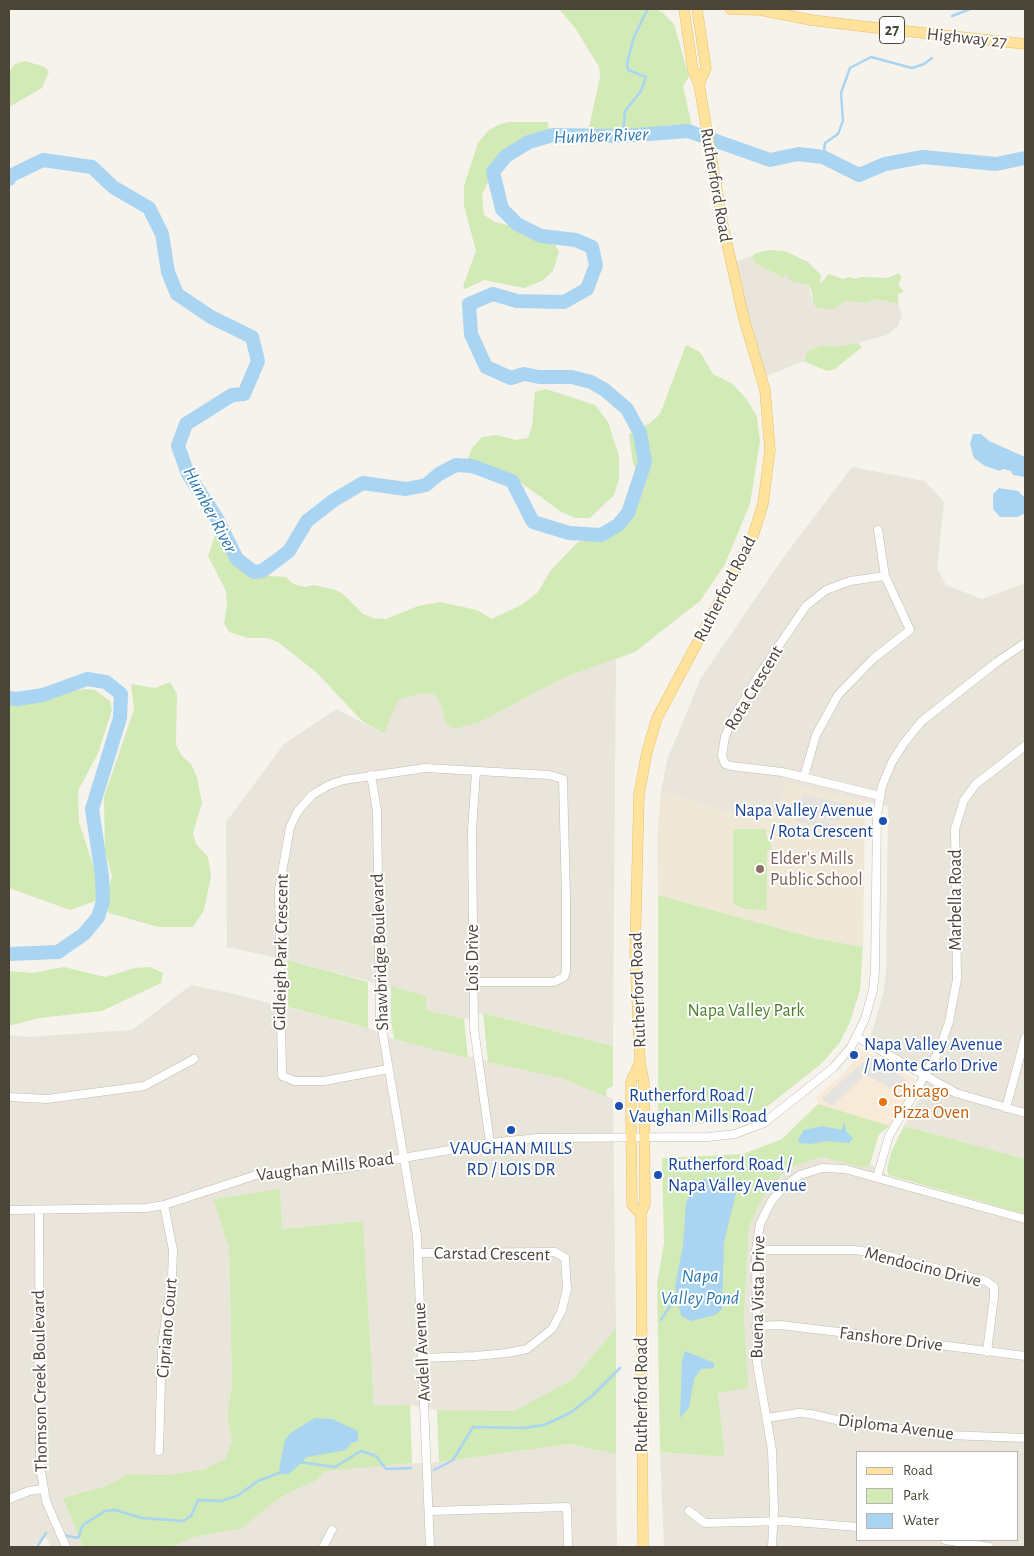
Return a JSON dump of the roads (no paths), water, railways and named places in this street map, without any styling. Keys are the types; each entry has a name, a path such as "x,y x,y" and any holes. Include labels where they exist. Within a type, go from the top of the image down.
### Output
{"main road":[{"name":"Rutherford Road","path":"643,1547 641,1214 645,1204 645,1138 644,1083 640,1062 635,953 637,816 642,774 652,735 662,709 747,553 763,504 769,468 769,425 765,390 744,319 722,226 699,84 693,70 684,9"},
{"name":"Rutherford Road","path":"697,9 706,68 699,84"},
{"name":"Highway 27","path":"730,9 758,10 811,20 1025,44"},
{"name":"Rutherford Road","path":"640,1062 632,1082 632,1205 641,1214"}],"street":[{"path":"804,777 816,735 838,695 874,658 910,630 885,576 878,530"},
{"name":"Rota Crescent","path":"880,796 804,777 725,764 722,754 725,737 732,720 757,678 806,606 826,590 850,581 885,576"},
{"name":"Vaughan Mills Road","path":"9,1210 126,1210 164,1205 247,1177 340,1169 490,1143 538,1138 645,1138 728,1135 764,1123 834,1068 857,1037 868,1009 874,980 876,827 880,796 892,762 916,728 997,662 1025,643"},
{"name":"Marbella Road","path":"877,1178 890,1136 939,1051 949,1022 957,979 956,829 964,800 976,784 1025,746"},
{"name":"Gidleigh Park Crescent","path":"388,1070 313,1081 290,1080 282,1076 280,1070 279,902 290,827 301,807 317,791 344,780 424,768 549,775 563,779 566,971 561,980 554,982 474,982"},
{"name":"Lois Drive","path":"476,772 472,830 474,1033 490,1143"},
{"name":"Shawbridge Boulevard","path":"371,775 377,811 380,1017 405,1157"},
{"path":"857,1037 956,1093 1025,1113"},
{"path":"1006,1108 1025,1038"},
{"path":"9,1097 47,1099 144,1086 194,1059"},
{"name":"Avdell Avenue","path":"405,1157 416,1219 430,1511 430,1547"},
{"name":"Buena Vista Drive","path":"772,1547 772,1450 757,1363 756,1326 756,1250 760,1224 771,1202 782,1188 800,1175 822,1168 845,1169 1025,1219"},
{"name":"Cipriano Court","path":"159,1451 162,1344 172,1278 173,1250 164,1205"},
{"name":"Thomson Creek Boulevard","path":"38,1210 39,1453 42,1489 66,1547"},
{"name":"Mendocino Drive","path":"756,1250 854,1250 876,1253 986,1281 994,1287 987,1352"},
{"name":"Carstad Crescent","path":"418,1253 555,1252 565,1258 568,1289 562,1310 552,1329 527,1349 491,1355 423,1358"},
{"name":"Fanshore Drive","path":"756,1326 809,1329 1025,1356"},
{"name":"Diploma Avenue","path":"767,1418 811,1414 845,1422 948,1435 1025,1438"},
{"path":"9,1500 28,1492 42,1489"},
{"path":"430,1511 567,1508 568,1547"},
{"path":"689,1511 705,1522 773,1521 856,1527"},
{"path":"323,1547 332,1530"},
{"path":"951,1541 989,1547"}],"water":[{"path":"973,434 981,434 989,441 1025,457 1025,477 1013,475 1011,471 1003,469 1000,471 985,466 974,458 970,444"},
{"path":"999,488 1018,491 1024,497 1025,513 1017,517 1000,517 993,509 993,494"},
{"path":"844,1123 846,1131 853,1138 849,1143 827,1141 811,1144 799,1143 798,1140 804,1130 823,1126 841,1130"},
{"name":"Napa Valley Pond","path":"704,1179 728,1179 738,1185 724,1242 722,1309 715,1315 691,1321 681,1316 675,1287 683,1245 686,1203 694,1186"},
{"path":"685,1351 714,1363 714,1368 701,1369 694,1379 689,1407 680,1418 682,1360"},
{"path":"315,1418 332,1419 358,1431 358,1441 351,1443 346,1450 307,1457 289,1474 284,1474 279,1470 285,1440 292,1432"}],"waterway":[{"path":"952,16 970,9"},
{"path":"623,136 625,111 641,91 646,77 628,70 627,63 634,37 647,10"},
{"path":"823,157 825,143 838,134 843,121 841,93 850,68 871,57 912,68 924,64 932,58"},
{"name":"Humber River","path":"9,179 10,176 43,160 92,167 113,187 149,208 162,234 168,272 177,294 211,317 252,337 258,361 244,394 232,395 186,424 178,446 188,474 216,517 237,559 254,572 262,571 289,551 307,521 334,500 363,483 406,489 426,485 439,474 456,465 472,466 512,481 533,522 569,533 601,535 618,525 628,513 645,462 640,433 627,409 605,390 591,382 572,377 539,377 524,374 511,378 486,367 471,334 469,304 493,294 517,301 564,302 587,289 596,265 592,247 576,240 541,236 517,224 502,209 493,172 506,156 529,142 553,135 623,136 688,131 770,160 798,154 823,157 859,175 885,164 923,157 996,164 1025,158"},
{"name":"Humber River","path":"9,698 17,699 43,695 87,679 106,682 121,694 120,718 92,809 102,876 103,901 98,917 84,934 58,952 9,954"},
{"path":"661,1320 677,1295"},
{"path":"434,1470 453,1460 473,1427 524,1428 544,1425 570,1413 592,1396 620,1368"},
{"path":"299,1462 335,1467 361,1451 376,1456 386,1469 411,1468"},
{"path":"63,1535 78,1538 83,1525 105,1511 115,1510 142,1518 183,1521 191,1516 198,1500 221,1501 237,1496 258,1481 284,1471"},
{"path":"37,1547 46,1533"}],"place":[{"name":"Napa Valley Avenue / Rota Crescent","path":"883,821"},
{"name":"Elder's Mills Public School","path":"760,869"},
{"name":"Napa Valley Avenue / Monte Carlo Drive","path":"854,1055"},
{"name":"Chicago Pizza Oven","path":"883,1102"},
{"name":"Rutherford Road / Vaughan Mills Road","path":"619,1106"},
{"name":"VAUGHAN MILLS RD / LOIS DR","path":"511,1130"},
{"name":"Rutherford Road / Napa Valley Avenue","path":"658,1175"}],"park label":[{"name":"Napa Valley Park","path":"746,1011"}]}
